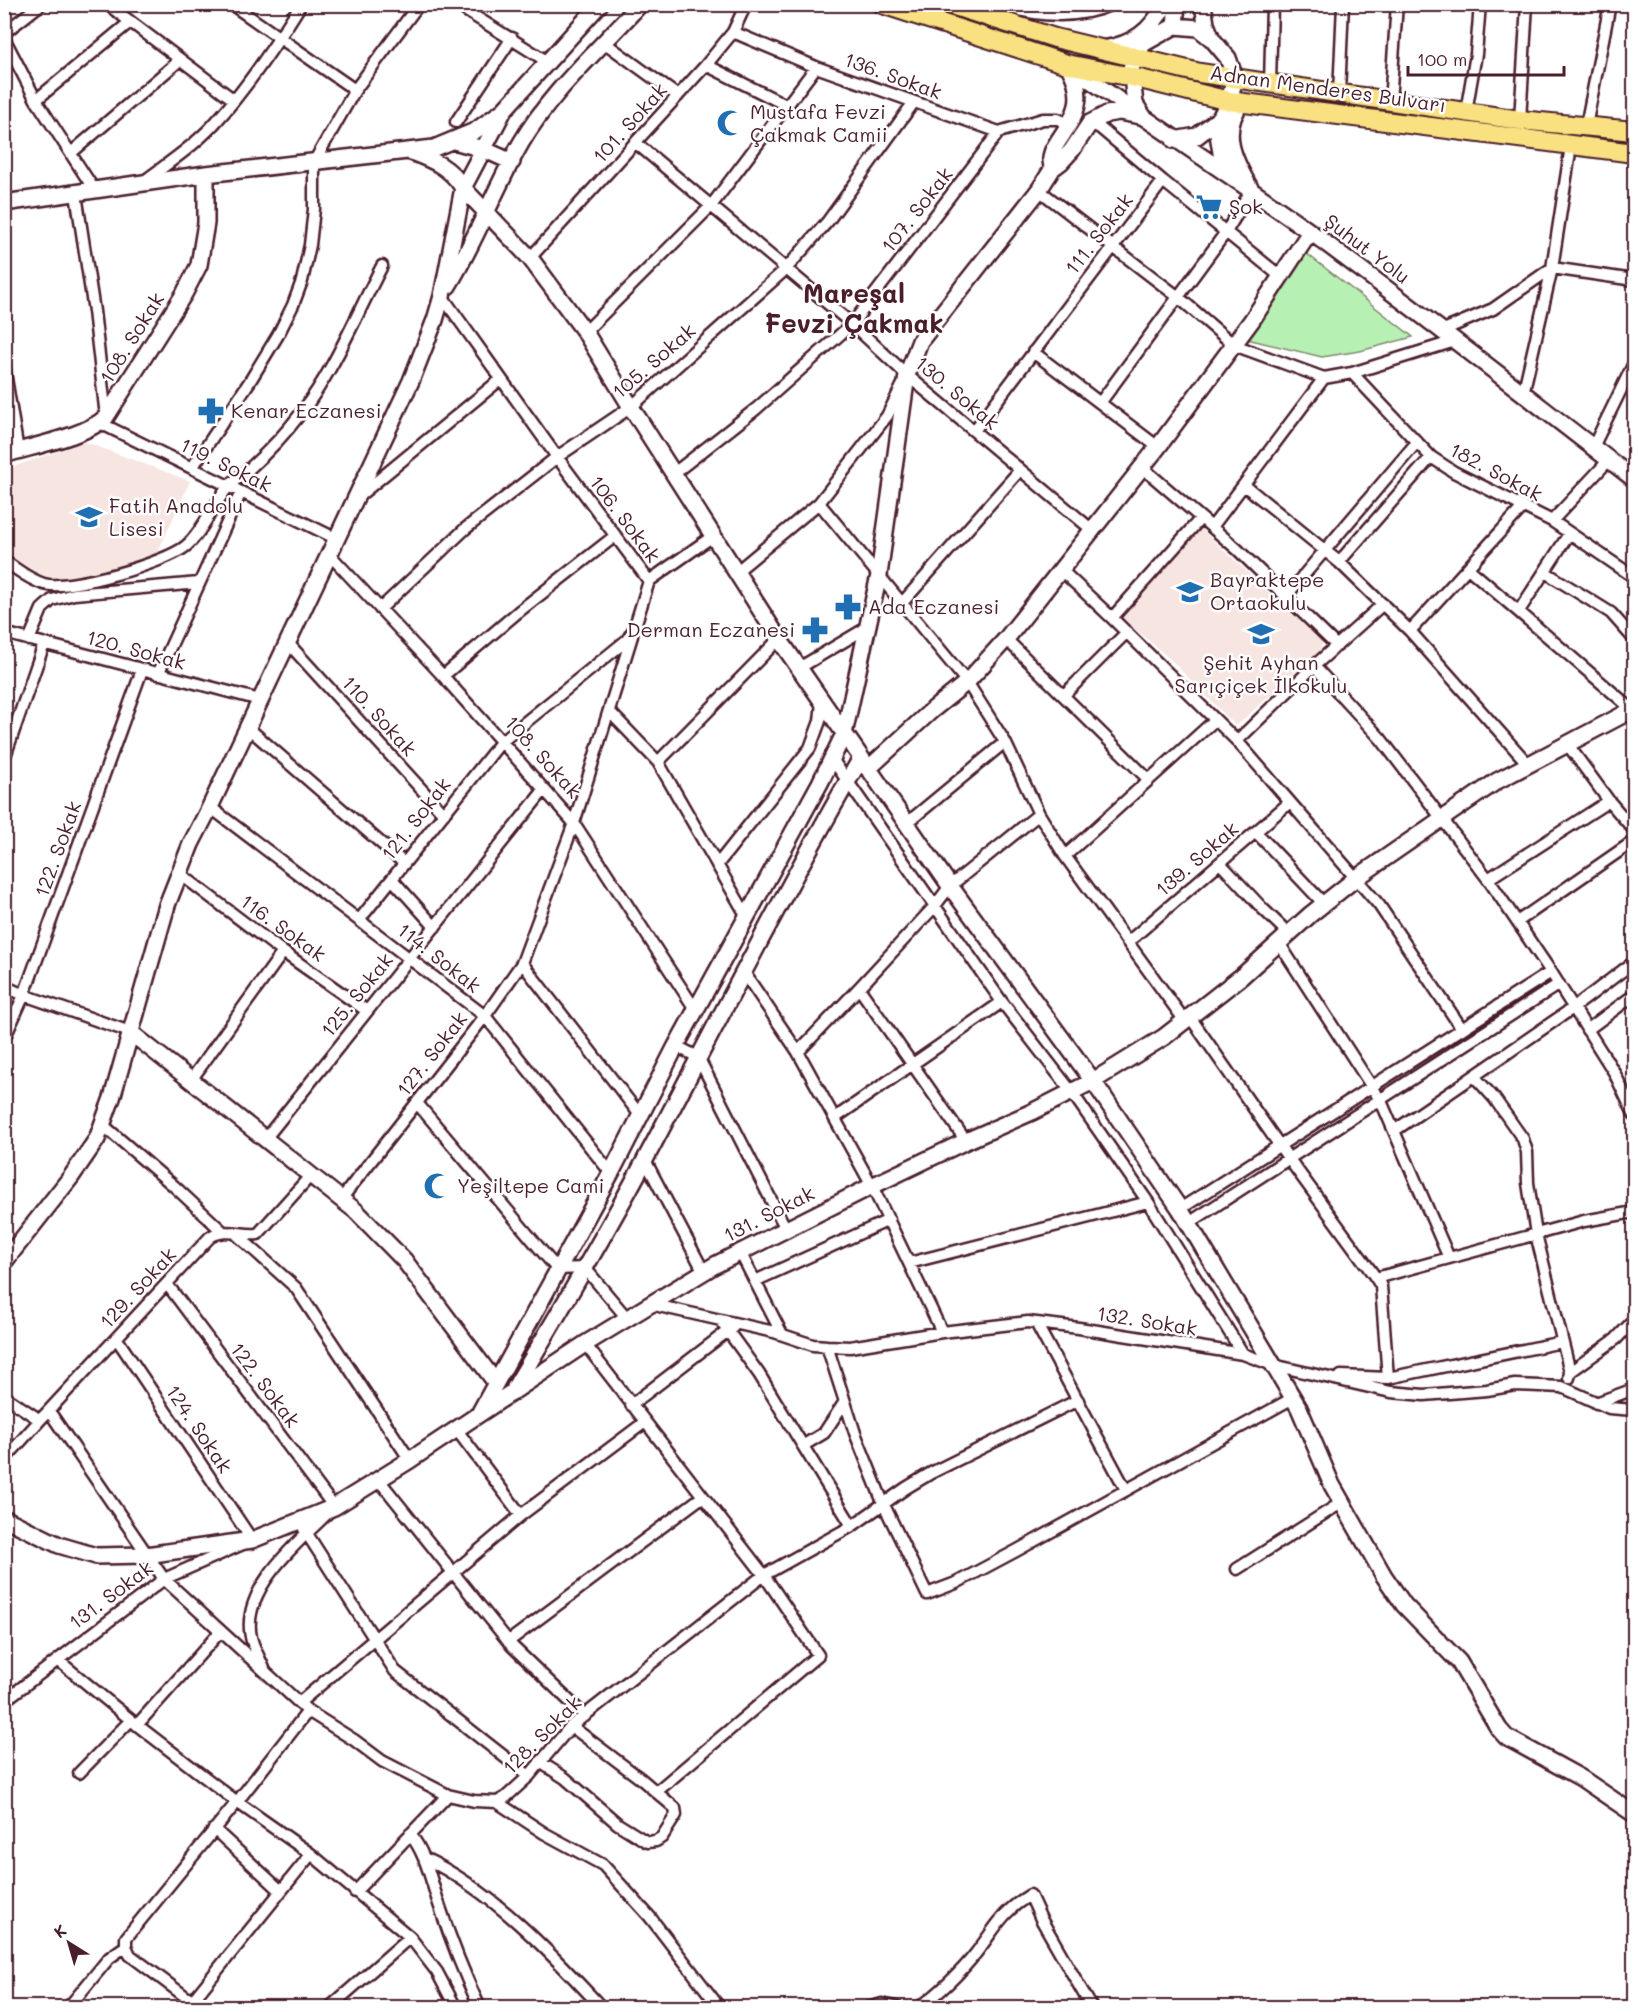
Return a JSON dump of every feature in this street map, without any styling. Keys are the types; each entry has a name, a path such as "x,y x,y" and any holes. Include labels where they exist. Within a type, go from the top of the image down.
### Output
{"main road":[{"name":"Adnan Menderes Bulvarı","path":"882,4 1067,64 1132,76 1236,102 1635,153"},
{"name":"Adnan Menderes Bulvarı","path":"948,4 1055,38 1176,69 1520,120 1635,131"}],"street":[{"path":"4,33 41,4"},
{"path":"107,4 234,100"},
{"path":"231,4 355,90"},
{"path":"139,184 213,125 280,39 301,4"},
{"path":"192,468 250,381 293,305 302,281 310,245 314,209 314,162 355,90 419,4"},
{"path":"455,4 548,62"},
{"path":"4,203 206,174 434,148 475,131 504,110 600,4"},
{"path":"442,296 461,265 521,144 539,116 640,4"},
{"name":"101. Sokak","path":"530,258 706,65 733,32 746,4"},
{"path":"999,4 1023,13 1047,15 1098,10 1113,4"},
{"path":"1100,49 1124,45 1139,36 1151,27 1166,4"},
{"path":"1175,27 1177,4"},
{"path":"1198,28 1201,4"},
{"path":"1100,403 1226,232 1248,185 1234,154 1230,138 1236,102 1235,78 1228,58 1206,24 1201,4"},
{"path":"1143,118 1135,104 1131,68 1143,44 1175,27 1198,28 1251,75 1270,84 1272,4"},
{"path":"1339,94 1343,4"},
{"path":"1390,102 1397,4"},
{"path":"1466,112 1476,54 1480,4"},
{"path":"1520,120 1527,4"},
{"path":"1586,126 1610,4"},
{"path":"36,100 130,22"},
{"name":"136. Sokak","path":"733,32 816,67 999,132"},
{"path":"4,38 36,100 95,191"},
{"path":"456,122 512,38"},
{"path":"605,43 678,96"},
{"path":"71,153 180,60"},
{"path":"1053,168 1050,162 1053,150 1078,106 1079,92 1075,77 1067,64"},
{"name":"Şuhut Yolu","path":"1067,64 1174,140 1248,185 1371,276 1635,479"},
{"path":"706,65 788,106"},
{"path":"585,332 711,206 816,67"},
{"name":"105. Sokak","path":"380,609 465,529 556,457 631,407 786,269 828,221 914,102"},
{"path":"1174,140 1197,136 1236,102"},
{"path":"4,1262 71,1177 97,1139 112,1098 166,905 190,844 210,807 411,381 442,296 463,188 504,110"},
{"path":"736,572 819,503 887,416 908,375 920,341 1039,190 1053,168 1067,157 1090,123 1107,114 1119,112 1143,118"},
{"path":"1220,118 1218,134 1222,159 1248,185"},
{"path":"999,132 1043,119 1058,119 1069,124"},
{"path":"1094,125 1280,276"},
{"name":"107. Sokak","path":"673,474 756,409 852,324 999,132"},
{"path":"454,141 483,149 512,162"},
{"name":"130. Sokak","path":"636,143 1091,529"},
{"path":"1523,394 1552,268 1571,146"},
{"path":"411,152 443,165 456,176 463,188 530,258 585,332 779,639 950,886 1093,1081 1180,1209 1293,1398 1341,1503 1404,1605 1459,1662 1506,1737 1581,1778 1635,1814"},
{"name":"108. Sokak","path":"103,420 173,313 199,264 206,223 206,174"},
{"name":"111. Sokak","path":"974,431 1163,181"},
{"path":"1039,190 1177,296 1234,345 1324,378 1352,373 1455,341"},
{"path":"4,366 11,453 87,430 103,420 94,311 76,194"},
{"path":"514,1390 645,1160 743,971 847,782 865,764 967,682 1006,639 1091,529 1143,468 1234,345 1310,232"},
{"path":"4,561 43,584 56,586 108,575 177,553 188,544 229,486 275,445 302,411 322,381 382,266"},
{"path":"1441,331 1492,309 1552,268 1635,280"},
{"name":"106. Sokak","path":"442,296 556,457 649,581 634,629 627,640 501,742"},
{"path":"1033,352 1158,447"},
{"path":"1593,447 1635,363"},
{"name":"182. Sokak","path":"1352,373 1431,457 1454,472 1551,521 1635,577"},
{"path":"479,1414 611,1173 675,1046 844,734 879,575 908,375"},
{"path":"1212,527 1324,378"},
{"path":"356,499 501,380"},
{"name":"119. Sokak","path":"103,420 192,468 337,539"},
{"path":"1286,596 1417,442"},
{"path":"1339,562 1431,457"},
{"path":"1551,521 1610,460"},
{"path":"1143,468 1212,527 1337,646"},
{"path":"903,602 1020,471"},
{"path":"1244,484 1339,562 1383,604 1410,631 1529,765"},
{"path":"158,674 242,492"},
{"path":"819,503 967,682 1005,742 1039,814 1065,856 1376,1278 1381,1286 1388,1378"},
{"path":"1410,631 1523,507"},
{"path":"1112,618 1201,518"},
{"path":"1519,611 1569,534"},
{"path":"443,676 518,612 615,536"},
{"path":"649,581 713,536"},
{"name":"108. Sokak","path":"330,555 443,676 574,823 695,1009"},
{"path":"1468,568 1634,710"},
{"path":"1060,569 1237,741 1289,804 1379,905 1462,1029"},
{"path":"1545,572 1611,613 1635,639"},
{"path":"29,640 42,609 52,600 74,594 200,583"},
{"path":"1237,741 1314,666 1383,604"},
{"path":"799,668 868,627"},
{"name":"127. Sokak","path":"342,1198 485,1016 522,963 574,823 634,629"},
{"path":"1065,695 1127,632"},
{"name":"120. Sokak","path":"4,633 260,700"},
{"path":"658,762 779,639"},
{"path":"1006,639 1149,780"},
{"name":"110. Sokak","path":"288,643 444,814"},
{"path":"4,759 44,644"},
{"path":"1314,666 1381,739 1488,879 1559,984 1614,1072 1635,1114"},
{"name":"122. Sokak","path":"4,1039 24,996 142,670"},
{"path":"717,865 810,748 820,721 822,702"},
{"name":"131. Sokak","path":"4,1518 59,1545 96,1556 146,1556 252,1540 303,1528 585,1344 704,1272 872,1186 1032,1112 1093,1081 1164,1037 1242,976 1355,879 1443,818 1497,781 1634,710"},
{"path":"609,711 658,762 746,915"},
{"path":"1065,856 1215,720"},
{"path":"247,727 404,863"},
{"name":"121. Sokak","path":"360,919 501,742"},
{"path":"907,823 1005,742"},
{"path":"1568,745 1609,801 1635,830"},
{"path":"832,759 934,907 1002,1002 1071,1091 1148,1202 1243,1354"},
{"name":"125. Sokak","path":"265,1138 544,790"},
{"path":"1488,879 1609,801"},
{"name":"139. Sokak","path":"1128,942 1289,804"},
{"name":"114. Sokak","path":"210,807 485,1016 611,1173"},
{"path":"798,1052 934,907 950,886 1039,814"},
{"path":"1256,832 1324,904"},
{"path":"1517,922 1635,841"},
{"path":"1220,863 1263,909 1284,938 1381,1101 1449,1258"},
{"name":"116. Sokak","path":"179,873 367,1011"},
{"path":"392,879 435,927"},
{"path":"191,1080 284,952"},
{"path":"1394,1131 1573,1008 1635,962"},
{"path":"522,963 640,1115"},
{"path":"743,971 798,1052 835,1118 872,1186 942,1332"},
{"path":"1180,1209 1551,972"},
{"path":"1189,1223 1559,984"},
{"path":"4,986 24,996 130,1032 342,1198 404,1260 496,1383"},
{"path":"859,988 966,1141"},
{"path":"1587,1030 1635,995"},
{"path":"835,1118 1002,1002"},
{"path":"675,1046 699,1057 786,1229"},
{"path":"1474,1076 1494,1098 1523,1139 1527,1152 1528,1183 1536,1234 1570,1372 1567,1389"},
{"path":"417,1103 557,1269"},
{"path":"102,1125 174,1186 222,1231 258,1234 312,1174"},
{"path":"645,1160 704,1272"},
{"path":"909,1263 1148,1202"},
{"path":"1376,1278 1584,1221 1635,1212"},
{"path":"755,1281 889,1221"},
{"name":"129. Sokak","path":"4,1460 210,1237 222,1231"},
{"path":"235,1233 296,1288 410,1460"},
{"path":"740,1252 782,1334"},
{"path":"557,1269 585,1268"},
{"path":"585,1268 627,1318"},
{"name":"122. Sokak","path":"167,1284 334,1507"},
{"path":"650,1304 720,1320 734,1327 852,1526"},
{"path":"1570,1372 1616,1339 1635,1320"},
{"path":"1036,1323 1126,1490"},
{"name":"132. Sokak","path":"734,1327 782,1334 813,1345 850,1347 942,1332 1036,1323 1243,1354 1273,1365 1391,1392 1424,1395 1487,1390 1515,1385 1562,1387 1609,1408 1635,1410"},
{"path":"631,1405 734,1327"},
{"name":"124. Sokak","path":"117,1339 252,1540"},
{"path":"1301,1372 1388,1378 1562,1342"},
{"path":"585,1344 764,1575 818,1655 656,1792"},
{"path":"827,1346 844,1403 884,1505 927,1594 966,1578 1293,1398"},
{"path":"1596,1403 1635,1389"},
{"path":"4,1396 40,1420"},
{"name":"128. Sokak","path":"146,1556 164,1579 308,1711 382,1761 448,1795 474,1801 497,1802 529,1776 571,1726 764,1575 852,1526 906,1488 956,1459 1078,1400"},
{"path":"804,1445 824,1433 844,1403"},
{"path":"49,1410 146,1556"},
{"path":"300,1703 521,1515 645,1422"},
{"path":"456,1429 521,1515"},
{"path":"379,1480 508,1641 585,1716"},
{"path":"508,1641 702,1497"},
{"path":"1237,1569 1341,1503"},
{"path":"267,1674 250,1636 252,1604 268,1575 303,1528 395,1671 529,1776"},
{"name":"131. Sokak","path":"4,1701 164,1579 252,1540"},
{"path":"79,1773 134,1722 220,1632"},
{"path":"59,1660 237,1802 311,1854 410,1937 437,1972 456,2007"},
{"path":"203,2007 130,1955 126,1946 126,1938 308,1711"},
{"path":"540,1762 565,1778 618,1824 647,1842 663,1837 676,1815 675,1808 571,1726"},
{"path":"355,1892 448,1795"},
{"path":"497,1802 544,1833 603,1865 650,1917 720,2007"},
{"path":"214,1829 281,1891"},
{"path":"410,1834 419,1845 441,1909 480,2007"},
{"path":"194,1999 311,1854"},
{"path":"424,1858 452,1871 503,1912 550,1952 602,2007"},
{"path":"918,2007 947,1983 976,1954 996,1923 1012,1905 1030,1895 1041,1919 1092,2007"},
{"path":"329,2007 410,1937"},
{"path":"68,2007 109,1958 126,1946"},
{"path":"868,2007 882,2004 899,2007"}],"shaded area":[{"name":"Fatih Anadolu Lisesi","path":"85,442 190,481 157,554 106,570 65,579 41,575 5,552 4,470"},
{"path":"1197,525 1322,642 1321,649 1236,726 1170,659 1118,614"}],"green space":[{"path":"1306,253 1413,337 1360,351 1322,357 1247,339"}],"place":[{"name":"Mustafa Fevzi Çakmak Camii","path":"730,123"},
{"name":"Şok","path":"1209,207"},
{"name":"Kenar Eczanesi","path":"211,411"},
{"name":"Fatih Anadolu Lisesi","path":"89,517"},
{"name":"Bayraktepe Ortaokulu","path":"1190,592"},
{"name":"Ada Eczanesi","path":"848,607"},
{"name":"Derman Eczanesi","path":"815,630"},
{"name":"Şehit Ayhan Sarıçiçek İlkokulu","path":"1261,634"},
{"name":"Yeşiltepe Cami","path":"437,1186"}],"district":[{"name":"Mareşal Fevzi Çakmak","path":"854,309"}]}
